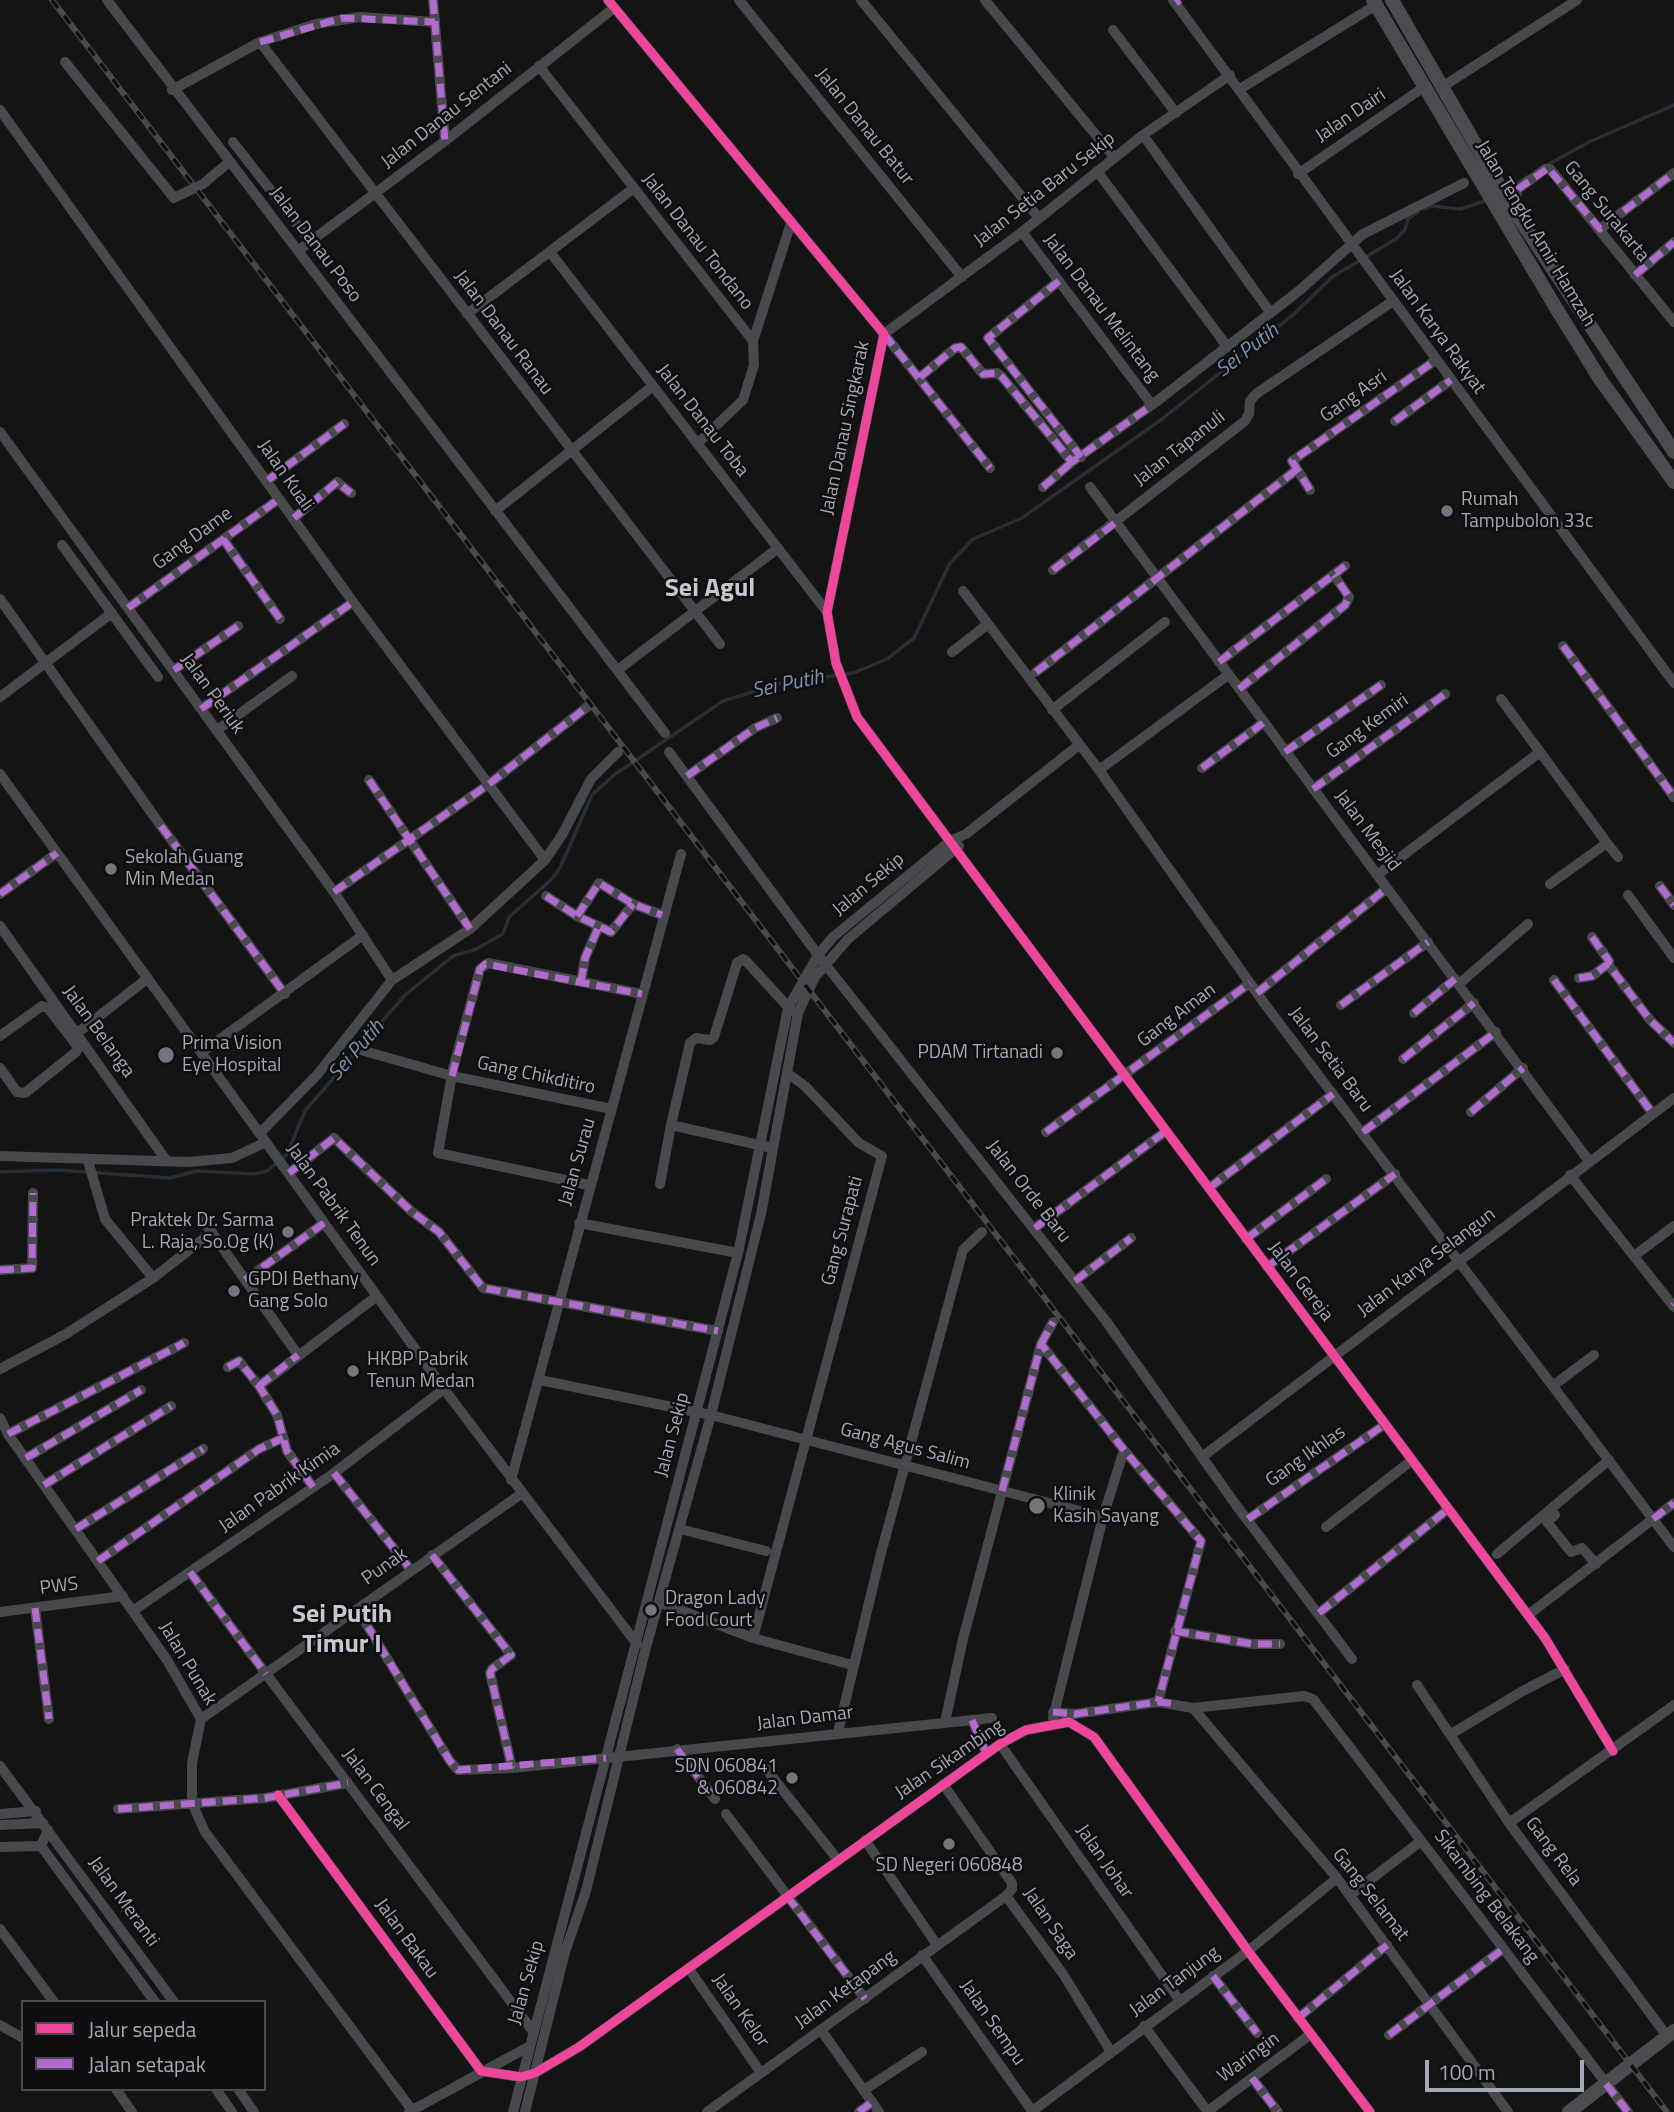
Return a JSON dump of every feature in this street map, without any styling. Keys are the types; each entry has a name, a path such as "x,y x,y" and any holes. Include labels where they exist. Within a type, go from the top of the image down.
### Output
{"main road":[{"name":"Jalan Tengku Amir Hamzah","path":"1392,0 1442,87 1487,176"},
{"name":"Jalan Tengku Amir Hamzah","path":"1375,3 1424,87 1487,176 1512,203 1674,452"},
{"name":"Jalan Tengku Amir Hamzah","path":"1512,203 1600,379 1674,482"},
{"path":"1569,2112 1671,2033"}],"street":[{"path":"433,0 444,141"},
{"name":"Jalan Danau Batur","path":"738,0 962,277"},
{"path":"861,0 1039,218"},
{"path":"985,0 1114,157"},
{"path":"1442,87 1577,0"},
{"name":"Jalan Danau Poso","path":"109,1 172,90 299,250 665,733"},
{"name":"Jalan Karya Rakyat","path":"1176,1 1298,173 1674,683"},
{"path":"1240,89 1375,3"},
{"name":"Jalan Danau Sentani","path":"299,250 444,141 539,66 611,4"},
{"name":"Jalan Danau Singkarak","path":"611,4 884,334 827,612 842,685 858,717 954,845"},
{"path":"172,90 260,42 342,18 435,22"},
{"path":"1113,30 1176,113"},
{"name":"Jalan Danau Ranau","path":"260,42 569,450 720,644"},
{"path":"65,62 174,198 203,184 229,162"},
{"name":"Jalan Danau Tondano","path":"539,66 753,341"},
{"name":"Jalan Setia Baru Sekip","path":"884,334 1022,232 1143,135 1230,75"},
{"name":"Jalan Dairi","path":"1298,173 1424,87"},
{"name":"Jalan Kuali","path":"0,110 353,602 545,860"},
{"path":"1143,135 1270,312"},
{"path":"233,142 312,242"},
{"name":"Gang Surakarta","path":"1512,203 1547,169 1600,229 1674,322"},
{"path":"1097,171 1226,345"},
{"path":"1600,229 1674,173"},
{"path":"1043,487 1270,312 1352,246 1363,234 1464,183"},
{"path":"467,314 634,188"},
{"path":"698,443 743,400 754,365 753,341 791,223"},
{"name":"Jalan Danau Melintang","path":"1022,232 1152,405"},
{"path":"1635,275 1674,242"},
{"name":"Jalan Danau Toba","path":"550,252 827,612"},
{"path":"1059,281 988,338 1076,460"},
{"name":"Jalan Tapanuli","path":"1054,570 1245,421 1250,414 1250,401 1256,394 1393,301"},
{"path":"884,334 990,468"},
{"path":"920,377 955,348 961,347 983,374 997,373 1002,377 1076,460"},
{"name":"Gang Asri","path":"1037,672 1157,579 1293,466 1436,360"},
{"path":"1395,421 1451,380"},
{"path":"495,511 653,386"},
{"path":"268,480 344,424"},
{"name":"Jalan Periuk","path":"0,432 334,892 392,980"},
{"path":"1293,466 1310,490"},
{"path":"294,519 337,482 351,493"},
{"name":"Jalan Mesjid","path":"1090,487 1263,723 1523,1068 1589,1161"},
{"name":"Gang Dame","path":"128,608 279,499"},
{"path":"223,539 280,619"},
{"path":"62,545 158,677"},
{"path":"619,669 777,549"},
{"path":"1219,662 1345,566"},
{"path":"1239,689 1345,605 1349,597 1334,575"},
{"name":"Jalan Setia Baru","path":"963,591 1099,770 1253,988 1674,1547"},
{"path":"0,599 285,994"},
{"path":"201,709 353,602"},
{"path":"0,697 113,613"},
{"path":"1052,710 1165,622"},
{"path":"952,652 988,624"},
{"path":"174,670 238,626"},
{"path":"1563,646 1674,797"},
{"path":"1099,770 1228,675"},
{"path":"216,730 292,676"},
{"path":"1286,752 1381,685"},
{"name":"Gang Kemiri","path":"1313,789 1445,694"},
{"path":"1501,699 1618,857"},
{"path":"334,892 489,784 587,707"},
{"path":"687,776 746,734 777,718"},
{"path":"1202,768 1263,723"},
{"name":"Jalan Sekip","path":"513,2112 532,2030 738,1253 793,1010 833,937 1079,745"},
{"name":"Jalan Orde Baru","path":"670,751 822,959 1075,1281 1202,1458 1352,1659"},
{"path":"0,1156 88,1164 166,1160 188,1162 232,1158 266,1141 392,980 470,929 545,860 562,835 591,779 618,752"},
{"path":"1377,875 1540,752"},
{"name":"Jalan Pabrik Tenun","path":"0,774 444,1390 635,1643 645,1651"},
{"path":"369,780 470,929"},
{"path":"1550,884 1607,843"},
{"name":"Jalan Gereja","path":"954,845 1447,1510 1528,1615 1565,1669 1613,1751"},
{"path":"0,894 57,853"},
{"name":"Jalan Surau","path":"511,1480 540,1380 558,1303 662,915 681,854"},
{"path":"577,916 599,883 633,904 662,915"},
{"path":"1660,886 1674,905"},
{"name":"Gang Aman","path":"1046,1132 1253,988 1387,888"},
{"path":"1628,895 1674,958"},
{"path":"546,896 577,916 614,931 633,904"},
{"path":"1413,1013 1528,924"},
{"name":"Jalan Belanga","path":"0,926 74,1035 166,1160"},
{"path":"581,982 588,951 599,926"},
{"path":"201,1053 363,935"},
{"path":"1592,937 1609,961 1608,964 1650,1020 1674,1043"},
{"path":"1342,1005 1428,942"},
{"path":"660,1184 690,1043 696,1038 710,1040 714,1037 737,963 743,959 746,961 793,1010"},
{"path":"589,1185 442,1156 437,1150 452,1076 481,966 488,963 642,994"},
{"path":"1579,978 1592,976 1608,964"},
{"path":"74,1035 148,978"},
{"path":"1554,980 1653,1114"},
{"path":"1403,1059 1474,1003"},
{"path":"0,1036 43,1006 74,1035 78,1048 24,1093 17,1092 0,1068"},
{"name":"Jalan Sekip","path":"525,2112 565,1952 586,1891 645,1651 711,1415 774,1148 787,1073 793,1010"},
{"path":"1363,1132 1496,1032"},
{"name":"Gang Chikditiro","path":"361,1050 452,1076 612,1109"},
{"path":"1471,1112 1523,1068"},
{"name":"Gang Surapati","path":"787,1073 805,1086 859,1143 882,1156 804,1439"},
{"path":"1209,1188 1333,1094"},
{"name":"Jalan Karya Selangun","path":"1202,1458 1333,1355 1674,1098"},
{"path":"671,1125 774,1148"},
{"path":"1035,1228 1166,1131"},
{"path":"286,1169 334,1138 411,1211 439,1232 483,1288 718,1331"},
{"path":"88,1164 92,1183 106,1219 153,1278"},
{"path":"1268,1267 1395,1174"},
{"path":"1570,1175 1674,1306"},
{"path":"1246,1239 1326,1179"},
{"path":"0,1270 32,1268 33,1193"},
{"path":"203,1220 298,1355"},
{"path":"244,1280 324,1223"},
{"path":"579,1223 738,1253"},
{"path":"1634,1256 1674,1226"},
{"path":"838,1732 852,1665 963,1250 982,1232"},
{"path":"0,1369 66,1334 153,1278 211,1233"},
{"path":"1075,1281 1131,1238"},
{"path":"259,1386 377,1296"},
{"path":"945,1722 1041,1344 1053,1322"},
{"path":"8,1434 184,1343"},
{"path":"1041,1344 1201,1542 1158,1702"},
{"path":"1554,1385 1594,1355"},
{"path":"228,1367 239,1360 259,1386 276,1415 287,1451 313,1487"},
{"name":"Gang Agus Salim","path":"540,1380 711,1415 1103,1517"},
{"path":"26,1458 141,1390"},
{"name":"Jalan Pabrik Kimia","path":"134,1610 334,1473 444,1390"},
{"path":"44,1485 171,1406"},
{"name":"Jalan Punak","path":"0,1418 8,1434 134,1610 201,1719 192,1763 192,1803 205,1832 411,2111"},
{"name":"Gang Ikhlas","path":"1248,1520 1384,1425"},
{"path":"98,1561 259,1449 283,1438"},
{"path":"753,1638 804,1439"},
{"path":"76,1529 203,1449"},
{"path":"1124,1450 1103,1517 1053,1718 1158,1702 1193,1708"},
{"path":"1497,1554 1609,1460"},
{"path":"1326,1527 1412,1461"},
{"path":"334,1473 411,1570"},
{"name":"Punak","path":"201,1719 521,1494"},
{"path":"1528,1615 1674,1503"},
{"path":"1555,1506 1558,1511 1547,1523 1571,1552 1582,1548 1597,1564"},
{"path":"1319,1614 1447,1510"},
{"path":"680,1529 766,1551"},
{"path":"432,1555 511,1655 492,1669 491,1673 512,1768"},
{"name":"Jalan Cengal","path":"190,1572 532,2030"},
{"name":"PWS","path":"0,1612 124,1596"},
{"path":"659,1602 753,1638 852,1665"},
{"path":"35,1608 49,1719"},
{"name":"Jalan Damar","path":"356,1608 458,1770 512,1768 992,1718"},
{"path":"1175,1631 1252,1644 1280,1644"},
{"path":"1451,1734 1565,1669"},
{"name":"Gang Rela","path":"1417,1685 1509,1823 1671,2033"},
{"name":"Sikambing Belakang","path":"1193,1708 1304,1696 1316,1702 1628,2112"},
{"path":"1509,1823 1674,1705"},
{"name":"Gang Selamat","path":"1193,1708 1337,1878 1508,2112"},
{"name":"Jalan Sikambing","path":"521,2077 535,2073 579,2047 986,1753 1053,1718 1069,1722 1094,1737 1248,1951 1370,2112"},
{"path":"972,1720 986,1753"},
{"name":"Jalan Johar","path":"1000,1744 1180,2001"},
{"path":"677,1749 715,1799"},
{"path":"763,1765 838,1860"},
{"name":"Jalan Meranti","path":"0,1766 36,1811 173,2000"},
{"path":"118,1809 278,1795 348,1783"},
{"name":"Jalan Saga","path":"943,1784 1012,1883 1012,1889 1006,1896 1063,1974 1111,2052"},
{"name":"Jalan Bakau","path":"278,1795 481,2071"},
{"path":"0,1814 36,1811"},
{"path":"726,1814 865,1999"},
{"path":"0,1825 46,1826 40,1846"},
{"path":"865,1840 937,1945"},
{"path":"1350,1895 1421,1841"},
{"path":"0,1847 40,1846"},
{"path":"40,1846 154,2000"},
{"name":"Jalan Tanjung","path":"1032,2112 1248,1951 1337,1878"},
{"path":"572,1886 586,1891"},
{"name":"Jalan Ketapang","path":"707,2112 1006,1896"},
{"path":"0,1929 53,2000"},
{"path":"1298,2018 1387,1945"},
{"path":"1390,2035 1503,1949"},
{"name":"Jalan Sempu","path":"922,1955 1032,2112"},
{"name":"Jalan Kelor","path":"689,1969 761,2073"},
{"path":"1213,1976 1257,2033"},
{"path":"0,2025 21,2037"},
{"path":"1144,2026 1205,2110"},
{"path":"821,2030 879,2112"},
{"name":"Waringin","path":"1205,2110 1311,2034"},
{"path":"411,2111 481,2071 528,2047 544,2042"},
{"path":"864,2090 922,2052"},
{"path":"481,2071 521,2077"},
{"path":"1252,2078 1278,2112"},
{"path":"217,2091 232,2112"},
{"path":"239,2091 254,2112"},
{"path":"118,2093 132,2112"},
{"path":"859,2112 872,2102"}],"waterway":[{"name":"Sei Putih","path":"1545,166 1591,141 1674,105"},
{"name":"Sei Putih","path":"1507,190 1527,177"},
{"name":"Sei Putih","path":"1424,209 1432,206 1460,209 1488,200"},
{"name":"Sei Putih","path":"0,1172 58,1170 170,1178 197,1171 254,1174 267,1171 287,1154 305,1111 405,995 453,956 474,950 503,934 509,917 551,880 560,868 592,795 614,775 723,701 782,683 853,673 887,659 914,638 950,563 973,539 1022,518 1162,419 1293,315 1332,277 1396,239 1405,230 1408,219 1418,212"}],"railway":[{"path":"52,0 1667,2112"}],"marked path":[{"path":"433,0 445,141"},
{"path":"1176,3 1180,0"},
{"path":"260,42 342,18 435,22"},
{"path":"1513,210 1518,189 1548,168 1600,229 1674,173"},
{"path":"1635,275 1674,242"},
{"path":"1059,281 988,338 1081,457"},
{"path":"884,334 990,468"},
{"path":"920,377 955,348 961,347 983,374 997,373 1002,377 1072,462 1152,405"},
{"path":"1310,490 1292,461 1436,360"},
{"path":"1395,421 1451,380"},
{"path":"268,480 344,424"},
{"path":"1043,487 1072,462"},
{"path":"1036,672 1295,471"},
{"path":"294,518 337,482 351,493"},
{"path":"128,608 279,499"},
{"path":"1053,570 1115,523"},
{"path":"223,539 280,619"},
{"path":"1219,662 1345,566"},
{"path":"1239,689 1345,605 1349,597 1334,575"},
{"path":"201,709 353,602"},
{"path":"174,670 238,626"},
{"path":"1563,646 1674,797"},
{"path":"1285,752 1381,685"},
{"path":"1313,789 1445,694"},
{"path":"334,892 489,784 587,707"},
{"path":"687,776 755,728 777,718"},
{"path":"1202,768 1263,723"},
{"path":"369,780 470,929"},
{"path":"161,826 285,994"},
{"path":"0,894 57,853"},
{"path":"577,916 599,883 633,904 662,915"},
{"path":"1660,886 1674,905"},
{"path":"1257,993 1387,888"},
{"path":"546,896 577,916 611,932 633,904"},
{"path":"581,982 585,958 599,926"},
{"path":"1592,937 1609,961 1608,964 1650,1020 1674,1043"},
{"path":"1341,1005 1428,942"},
{"path":"452,1076 480,969 485,964 642,994"},
{"path":"1579,978 1592,976 1608,964"},
{"path":"1414,1013 1455,979"},
{"path":"1554,980 1653,1114"},
{"path":"1046,1132 1250,983"},
{"path":"1403,1059 1474,1003"},
{"path":"1363,1132 1496,1032"},
{"path":"1471,1112 1523,1068"},
{"path":"1209,1188 1333,1094"},
{"path":"1035,1228 1166,1131"},
{"path":"289,1173 334,1138 411,1211 439,1232 483,1288 718,1331"},
{"path":"1267,1267 1395,1174"},
{"path":"1246,1239 1326,1179"},
{"path":"0,1270 32,1268 33,1193"},
{"path":"245,1280 324,1223"},
{"path":"1075,1281 1131,1238"},
{"path":"1041,1344 1053,1322"},
{"path":"8,1434 184,1343"},
{"path":"1002,1491 1041,1344 1124,1450 1201,1541 1158,1702"},
{"path":"259,1386 298,1355"},
{"path":"228,1367 239,1361 259,1386 277,1415 287,1451 313,1487"},
{"path":"26,1458 141,1390"},
{"path":"44,1485 171,1406"},
{"path":"1248,1519 1384,1425"},
{"path":"98,1561 259,1449 283,1438"},
{"path":"76,1529 203,1449"},
{"path":"334,1473 411,1570"},
{"path":"1653,1519 1674,1503"},
{"path":"1319,1613 1447,1510"},
{"path":"432,1555 511,1655 490,1673 512,1768"},
{"path":"190,1572 266,1674"},
{"path":"35,1608 49,1719"},
{"path":"357,1609 458,1770 606,1758"},
{"path":"1175,1631 1252,1644 1280,1644"},
{"path":"1053,1712 1075,1714 1158,1702 1177,1704"},
{"path":"972,1720 986,1753"},
{"path":"677,1749 715,1799"},
{"path":"118,1809 265,1798 348,1783"},
{"path":"787,1896 865,1999"},
{"path":"1298,2018 1387,1945"},
{"path":"1389,2035 1503,1949"},
{"path":"1213,1976 1257,2033"},
{"path":"1252,2078 1278,2112"},
{"path":"1606,2084 1628,2112"},
{"path":"859,2112 872,2102"}],"cycle path":[{"path":"608,0 884,334 827,612 836,663 857,717 1545,1638 1613,1751"},
{"path":"278,1795 481,2071 521,2077 535,2073 579,2047 1000,1744 1026,1730 1069,1722 1094,1737 1248,1951 1370,2112"}],"place":[{"name":"Rumah Tampubolon 33c","path":"1447,511"},
{"name":"Sekolah Guang Min Medan","path":"111,869"},
{"name":"PDAM Tirtanadi","path":"1057,1053"},
{"name":"Prima Vision Eye Hospital","path":"166,1055"},
{"name":"Praktek Dr. Sarma L. Raja, So.Og (K)","path":"288,1232"},
{"name":"GPDI Bethany Gang Solo","path":"234,1291"},
{"name":"HKBP Pabrik Tenun Medan","path":"353,1371"},
{"name":"Klinik Kasih Sayang","path":"1037,1506"},
{"name":"Dragon Lady Food Court","path":"651,1610"},
{"name":"SDN 060841 & 060842","path":"792,1778"},
{"name":"SD Negeri 060848","path":"949,1844"}],"district":[{"name":"Sei Agul","path":"710,590"},
{"name":"Sei Putih Timur I","path":"342,1631"}]}
